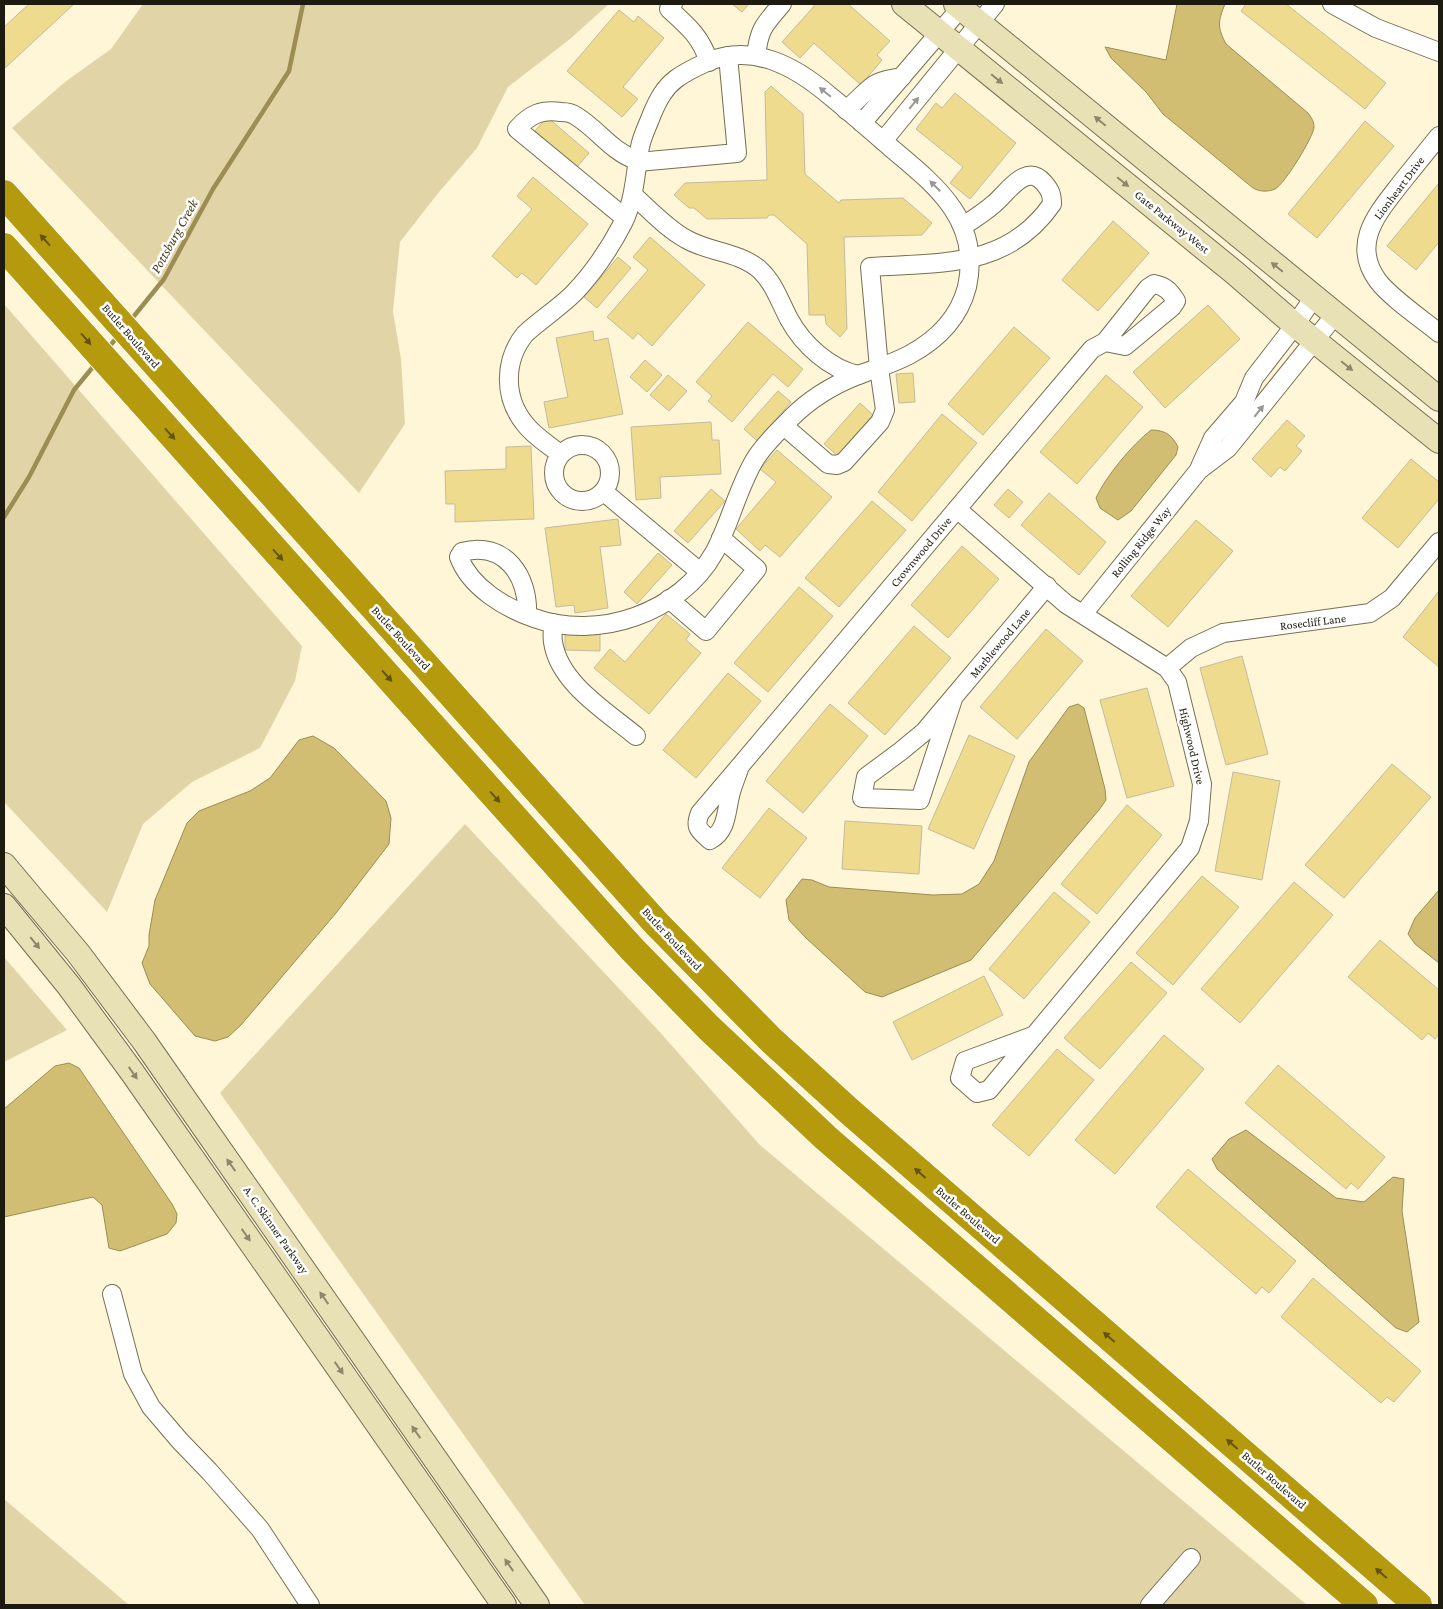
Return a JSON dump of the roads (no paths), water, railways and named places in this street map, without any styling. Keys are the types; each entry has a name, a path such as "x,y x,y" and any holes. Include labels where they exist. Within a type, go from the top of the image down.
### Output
{"highway":[{"name":"Butler Boulevard","path":"4,194 656,923 770,1039 876,1135 1418,1605"},
{"path":"4,247 137,398 632,949 708,1028 826,1138 1364,1605"}],"main road":[{"name":"Gate Parkway West","path":"904,4 1439,441"},
{"path":"960,5 1439,399"},
{"name":"A. C. Skinner Parkway","path":"4,865 78,953 144,1041 537,1605"},
{"path":"4,906 69,986 132,1072 504,1605"}],"street":[{"path":"673,4 669,8 701,41 709,62"},
{"path":"756,56 761,29 782,4"},
{"path":"883,141 996,4"},
{"path":"1332,4 1376,28 1439,52"},
{"path":"862,123 939,33 960,5"},
{"path":"625,218 517,129 526,119 537,113 549,110 575,115 617,151 638,162 737,153 728,56"},
{"path":"527,615 553,623 597,625 636,617 675,596 700,572 713,554 739,492 756,458 810,400 858,375 880,368 909,355 931,341 947,327 956,314 966,292 970,259 963,226 958,216 941,192 809,79 788,66 756,56 728,56 687,72 666,88 658,99 643,138 633,196 625,218 605,253 576,292 525,334 511,359 508,373 509,383 519,415 532,431 560,454"},
{"path":"846,110 858,101 873,85 881,81 902,77"},
{"name":"Lionheart Drive","path":"1439,136 1375,217 1366,243 1368,258 1378,281 1439,333"},
{"path":"784,426 828,464 844,462 880,422 886,410 870,267 970,259 993,252 1026,233 1052,204 1052,194 1042,180 1034,175 1026,176 1019,179 995,203 963,226"},
{"path":"633,196 687,240 735,255 760,270 768,279 794,329 804,340 820,356 836,367 847,373 858,375"},
{"path":"1295,325 1314,298"},
{"name":"Rolling Ridge Way","path":"1083,614 1199,470 1228,448 1336,315"},
{"name":"Rolling Ridge Way","path":"1199,470 1213,438 1221,413 1239,390 1254,378 1295,325"},
{"name":"Crownwood Drive","path":"740,766 1092,349 1105,342"},
{"path":"588,445 604,455 609,464 611,474 604,492 589,501 580,502 564,495 554,479 556,462 560,454 568,448 588,445"},
{"path":"604,492 700,572"},
{"name":"Highwood Drive","path":"957,509 1066,604 1167,668 1177,682 1202,784 1199,821 1190,848 1035,1035"},
{"path":"669,599 706,631 757,569 721,538"},
{"name":"Rosecliff Lane","path":"1167,668 1191,648 1222,633 1370,614 1392,598 1439,542"},
{"name":"Marblewood Lane","path":"953,699 920,800 862,798 866,777 924,732 1047,586"},
{"path":"553,623 552,641 556,655 566,673 578,688 636,736"},
{"path":"112,1294 133,1374 152,1407 180,1441 260,1529 310,1605"},
{"path":"1150,1605 1191,1558"}],"waterway":[{"name":"Pottsburg Creek","path":"130,321 164,279 213,189 289,71 303,4"},
{"name":"Pottsburg Creek","path":"108,348 119,335"},
{"name":"Pottsburg Creek","path":"4,517 29,477 74,390 97,362"}]}
